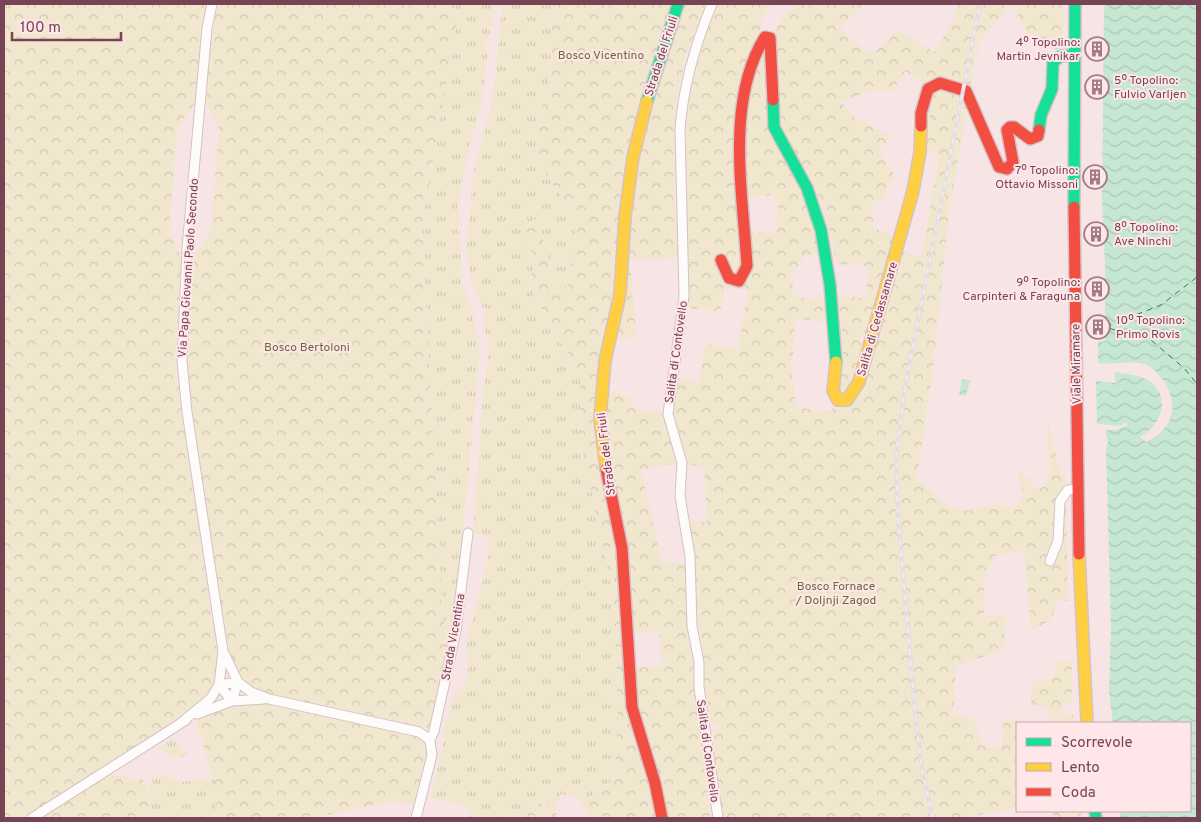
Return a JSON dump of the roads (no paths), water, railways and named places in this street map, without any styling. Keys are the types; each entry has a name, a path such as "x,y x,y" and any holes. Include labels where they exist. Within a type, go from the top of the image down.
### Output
{"main road":[{"name":"Strada del Friuli","path":"662,818 655,783 632,707 622,548 607,476 601,404 605,361 620,294 624,216 633,157 646,103 678,4"},
{"name":"Viale Miramare","path":"1075,4 1074,194 1078,489 1082,652 1087,722"},
{"name":"Salita di Cedassamare","path":"721,260 729,278 739,281 743,278 747,266 739,138 742,103 756,54 766,36 770,38 772,50 774,127 778,140 799,171 808,191 819,220 827,250 838,352 837,372 832,391 838,400 847,400 859,382 913,191 919,162 922,113 928,89 940,83 966,91 973,103 995,161 999,167 1007,170 1013,162 1007,130 1010,127 1014,127 1024,138 1029,140 1038,136 1041,115 1052,89 1053,62 1061,56 1074,56"}],"street":[{"name":"Via Papa Giovanni Paolo Secondo","path":"212,4 207,28 187,248 182,361 187,412 223,651 219,685"},
{"name":"Salita di Contovello","path":"712,4 691,58 681,107 684,296 668,414 682,463 680,496 690,556 692,626 699,662 699,687 718,818"},
{"path":"1050,561 1058,541 1060,501 1068,490 1078,489"},
{"name":"Strada Vicentina","path":"416,818 432,755 430,740 434,731 456,631 468,533"},
{"name":"Via Papa Giovanni Paolo Secondo","path":"223,651 238,682"},
{"path":"181,723 211,698 219,685 238,682 251,692 269,699 419,732 430,740"},
{"path":"232,701 238,682"},
{"path":"219,685 232,701"},
{"path":"32,818 181,723 206,710 232,701 269,699"}],"water":[{"path":"1104,4 1197,4 1197,818 1120,818 1120,812 1191,812 1191,722 1113,722 1109,692 1111,626 1106,450 1108,442 1105,430 1116,430 1128,425 1126,423 1119,426 1097,424 1096,381 1124,384 1115,382 1115,372 1138,376 1154,385 1162,400 1162,408 1154,424 1140,437 1146,442 1163,430 1171,415 1172,406 1168,388 1158,374 1150,367 1133,362 1098,363 1098,342 1105,341 1105,264 1102,200"},
{"path":"962,379 970,381 966,396 959,394"}],"railway":[{"path":"933,818 922,770 916,721 898,518 896,456 905,387 980,4"}],"place":[{"name":"4º Topolino: Martin Jevnikar","path":"1097,49"},
{"name":"5º Topolino: Fulvio Varljen","path":"1097,87"},
{"name":"7º Topolino: Ottavio Missoni","path":"1095,177"},
{"name":"8º Topolino: Ave Ninchi","path":"1096,234"},
{"name":"9º Topolino: Carpinteri & Faraguna","path":"1097,289"},
{"name":"10º Topolino: Primo Rovis","path":"1098,327"}],"park label":[{"name":"Bosco Vicentino","path":"601,55"},
{"name":"Bosco Bertoloni","path":"307,347"},
{"name":"Bosco Fornace / Doljnji Zagod","path":"836,593"}]}
